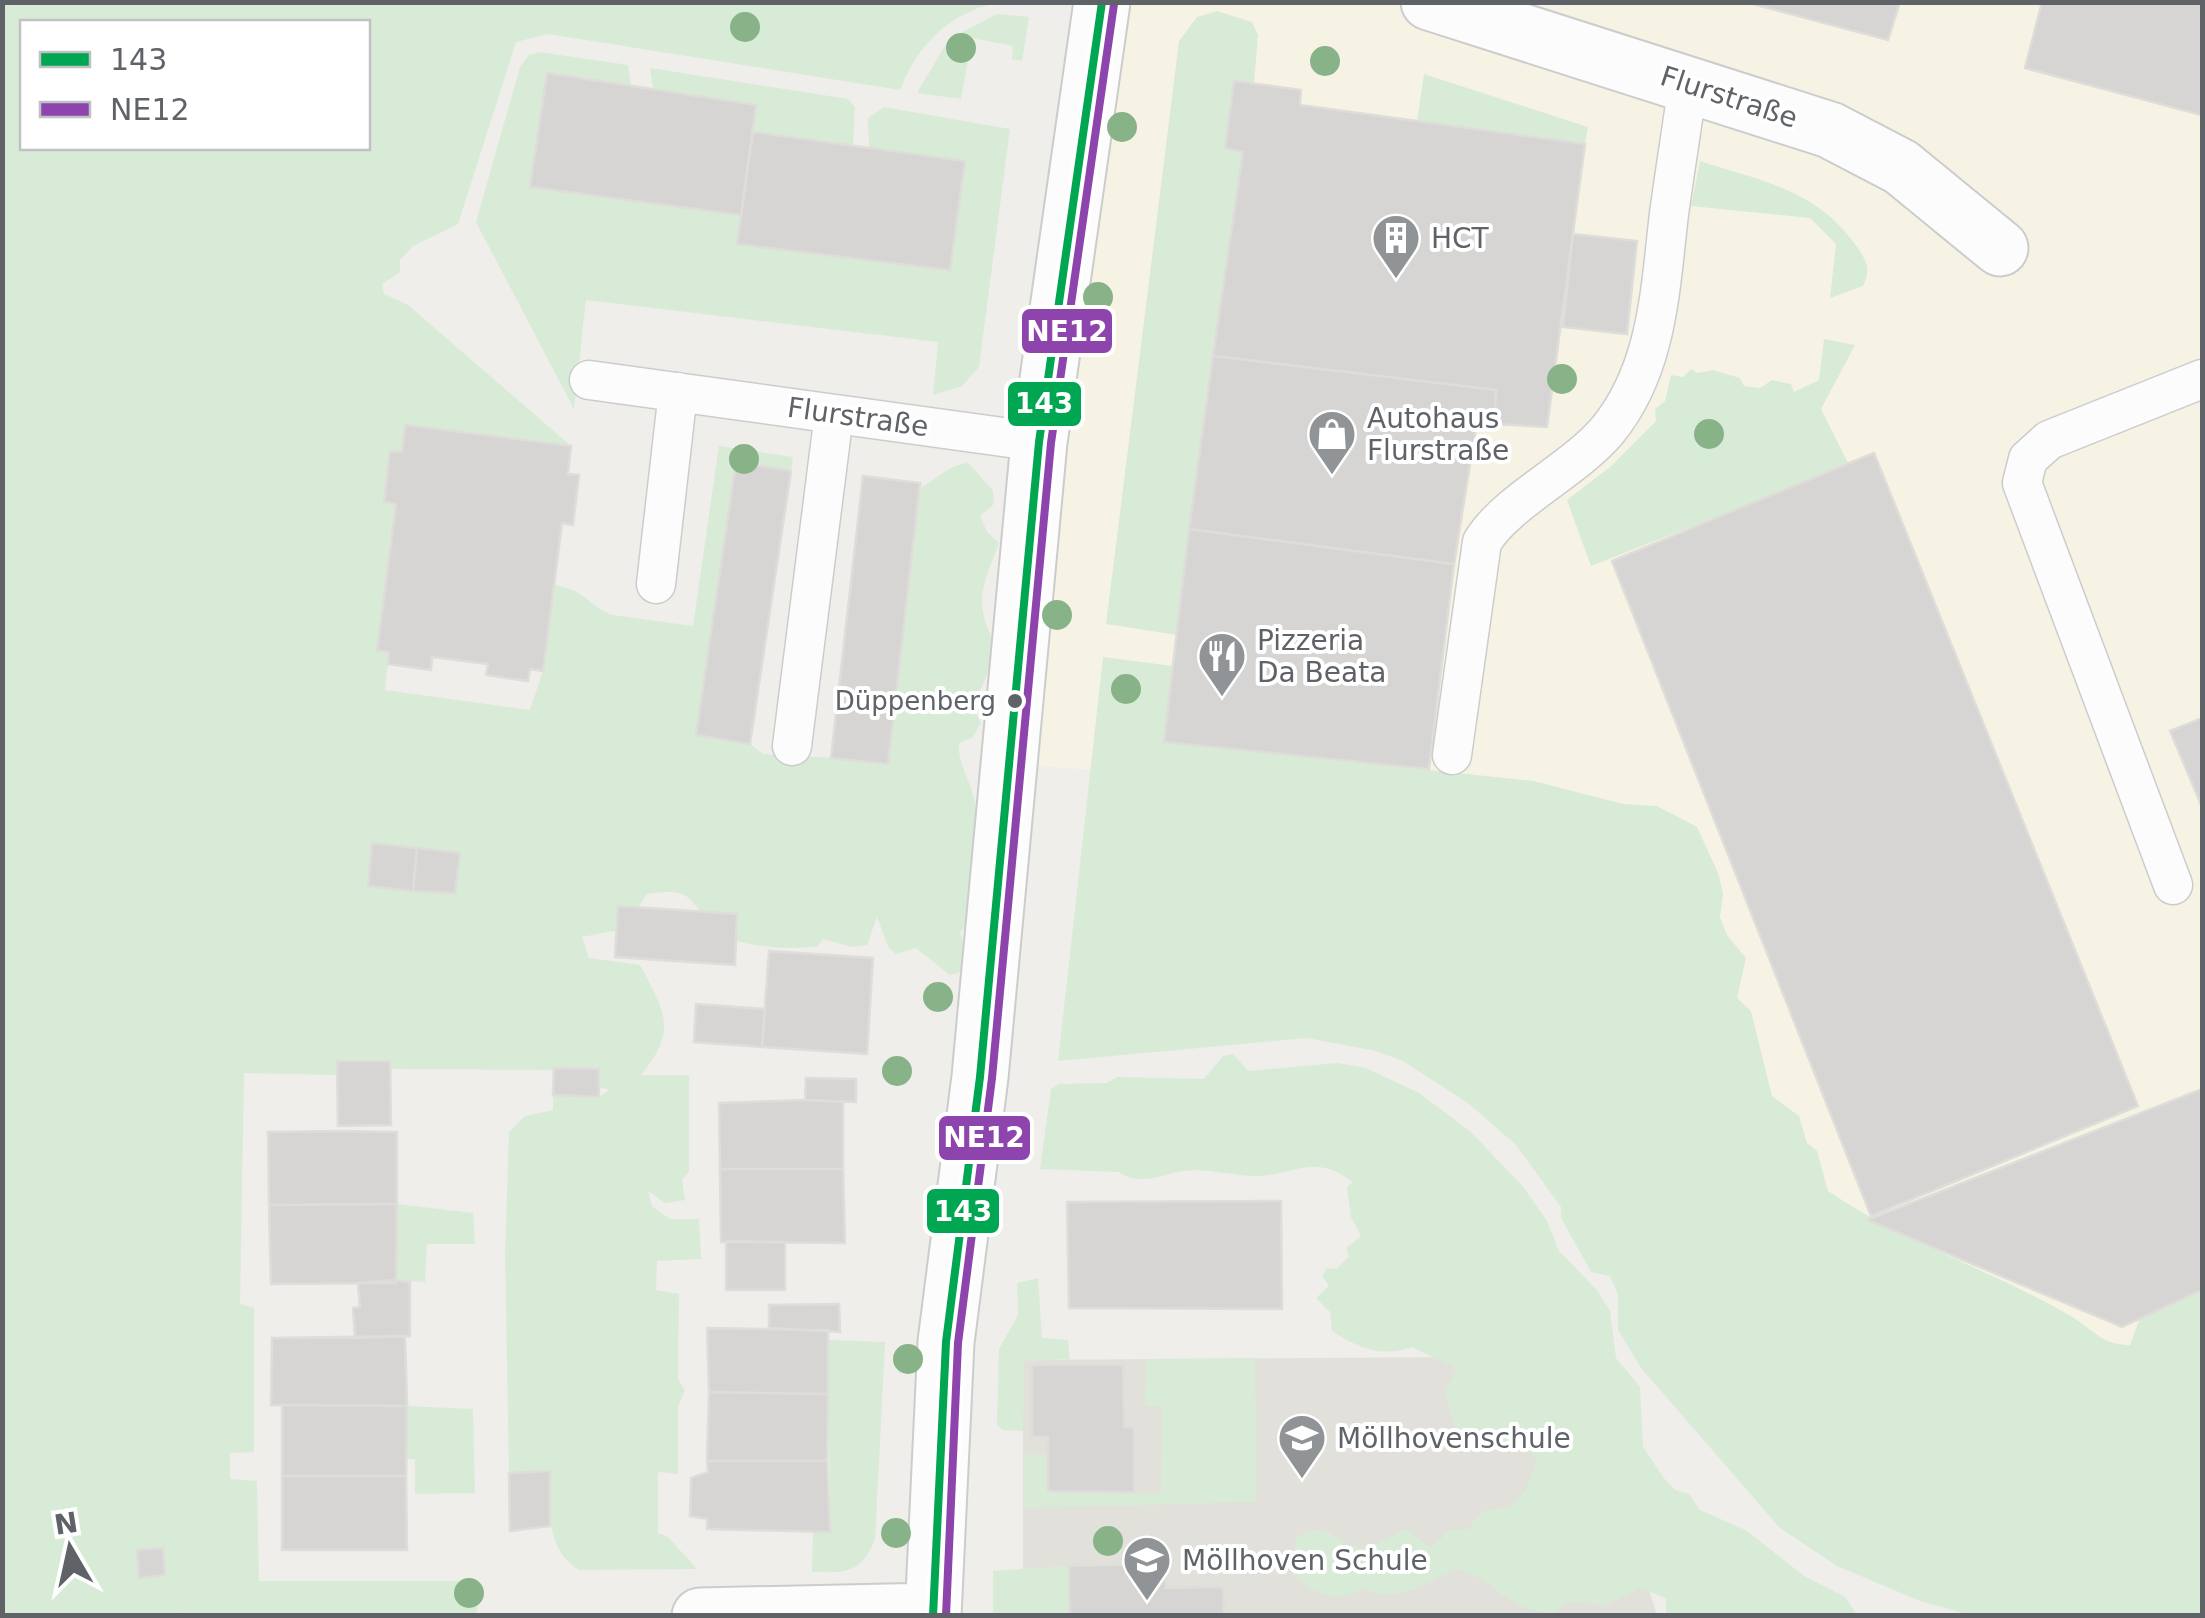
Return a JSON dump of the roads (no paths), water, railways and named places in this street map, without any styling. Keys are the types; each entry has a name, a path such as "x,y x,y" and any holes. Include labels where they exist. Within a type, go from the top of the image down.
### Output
{"street":[{"path":"700,1616 933,1613 946,1342 980,1077 1038,442 1102,2"},
{"name":"Flurstraße","path":"1429,2 1830,130 1901,168 2000,248"}],"lane":[{"path":"1452,755 1482,542 1490,529 1553,482 1602,436 1626,408 1640,380 1656,322 1688,84"},
{"name":"Flurstraße","path":"588,380 1038,442"},
{"path":"2173,885 2022,484 2028,459 2050,440 2202,380"},
{"path":"656,584 678,392"},
{"path":"792,746 834,414"}],"place":[{"name":"HCT","path":"1396,280"},
{"name":"Autohaus Flurstraße","path":"1332,476"},
{"name":"Pizzeria Da Beata","path":"1222,698"},
{"name":"Düppenberg","path":"1015,701"},
{"name":"Möllhovenschule","path":"1302,1480"},
{"name":"Möllhoven Schule","path":"1147,1602"}]}
